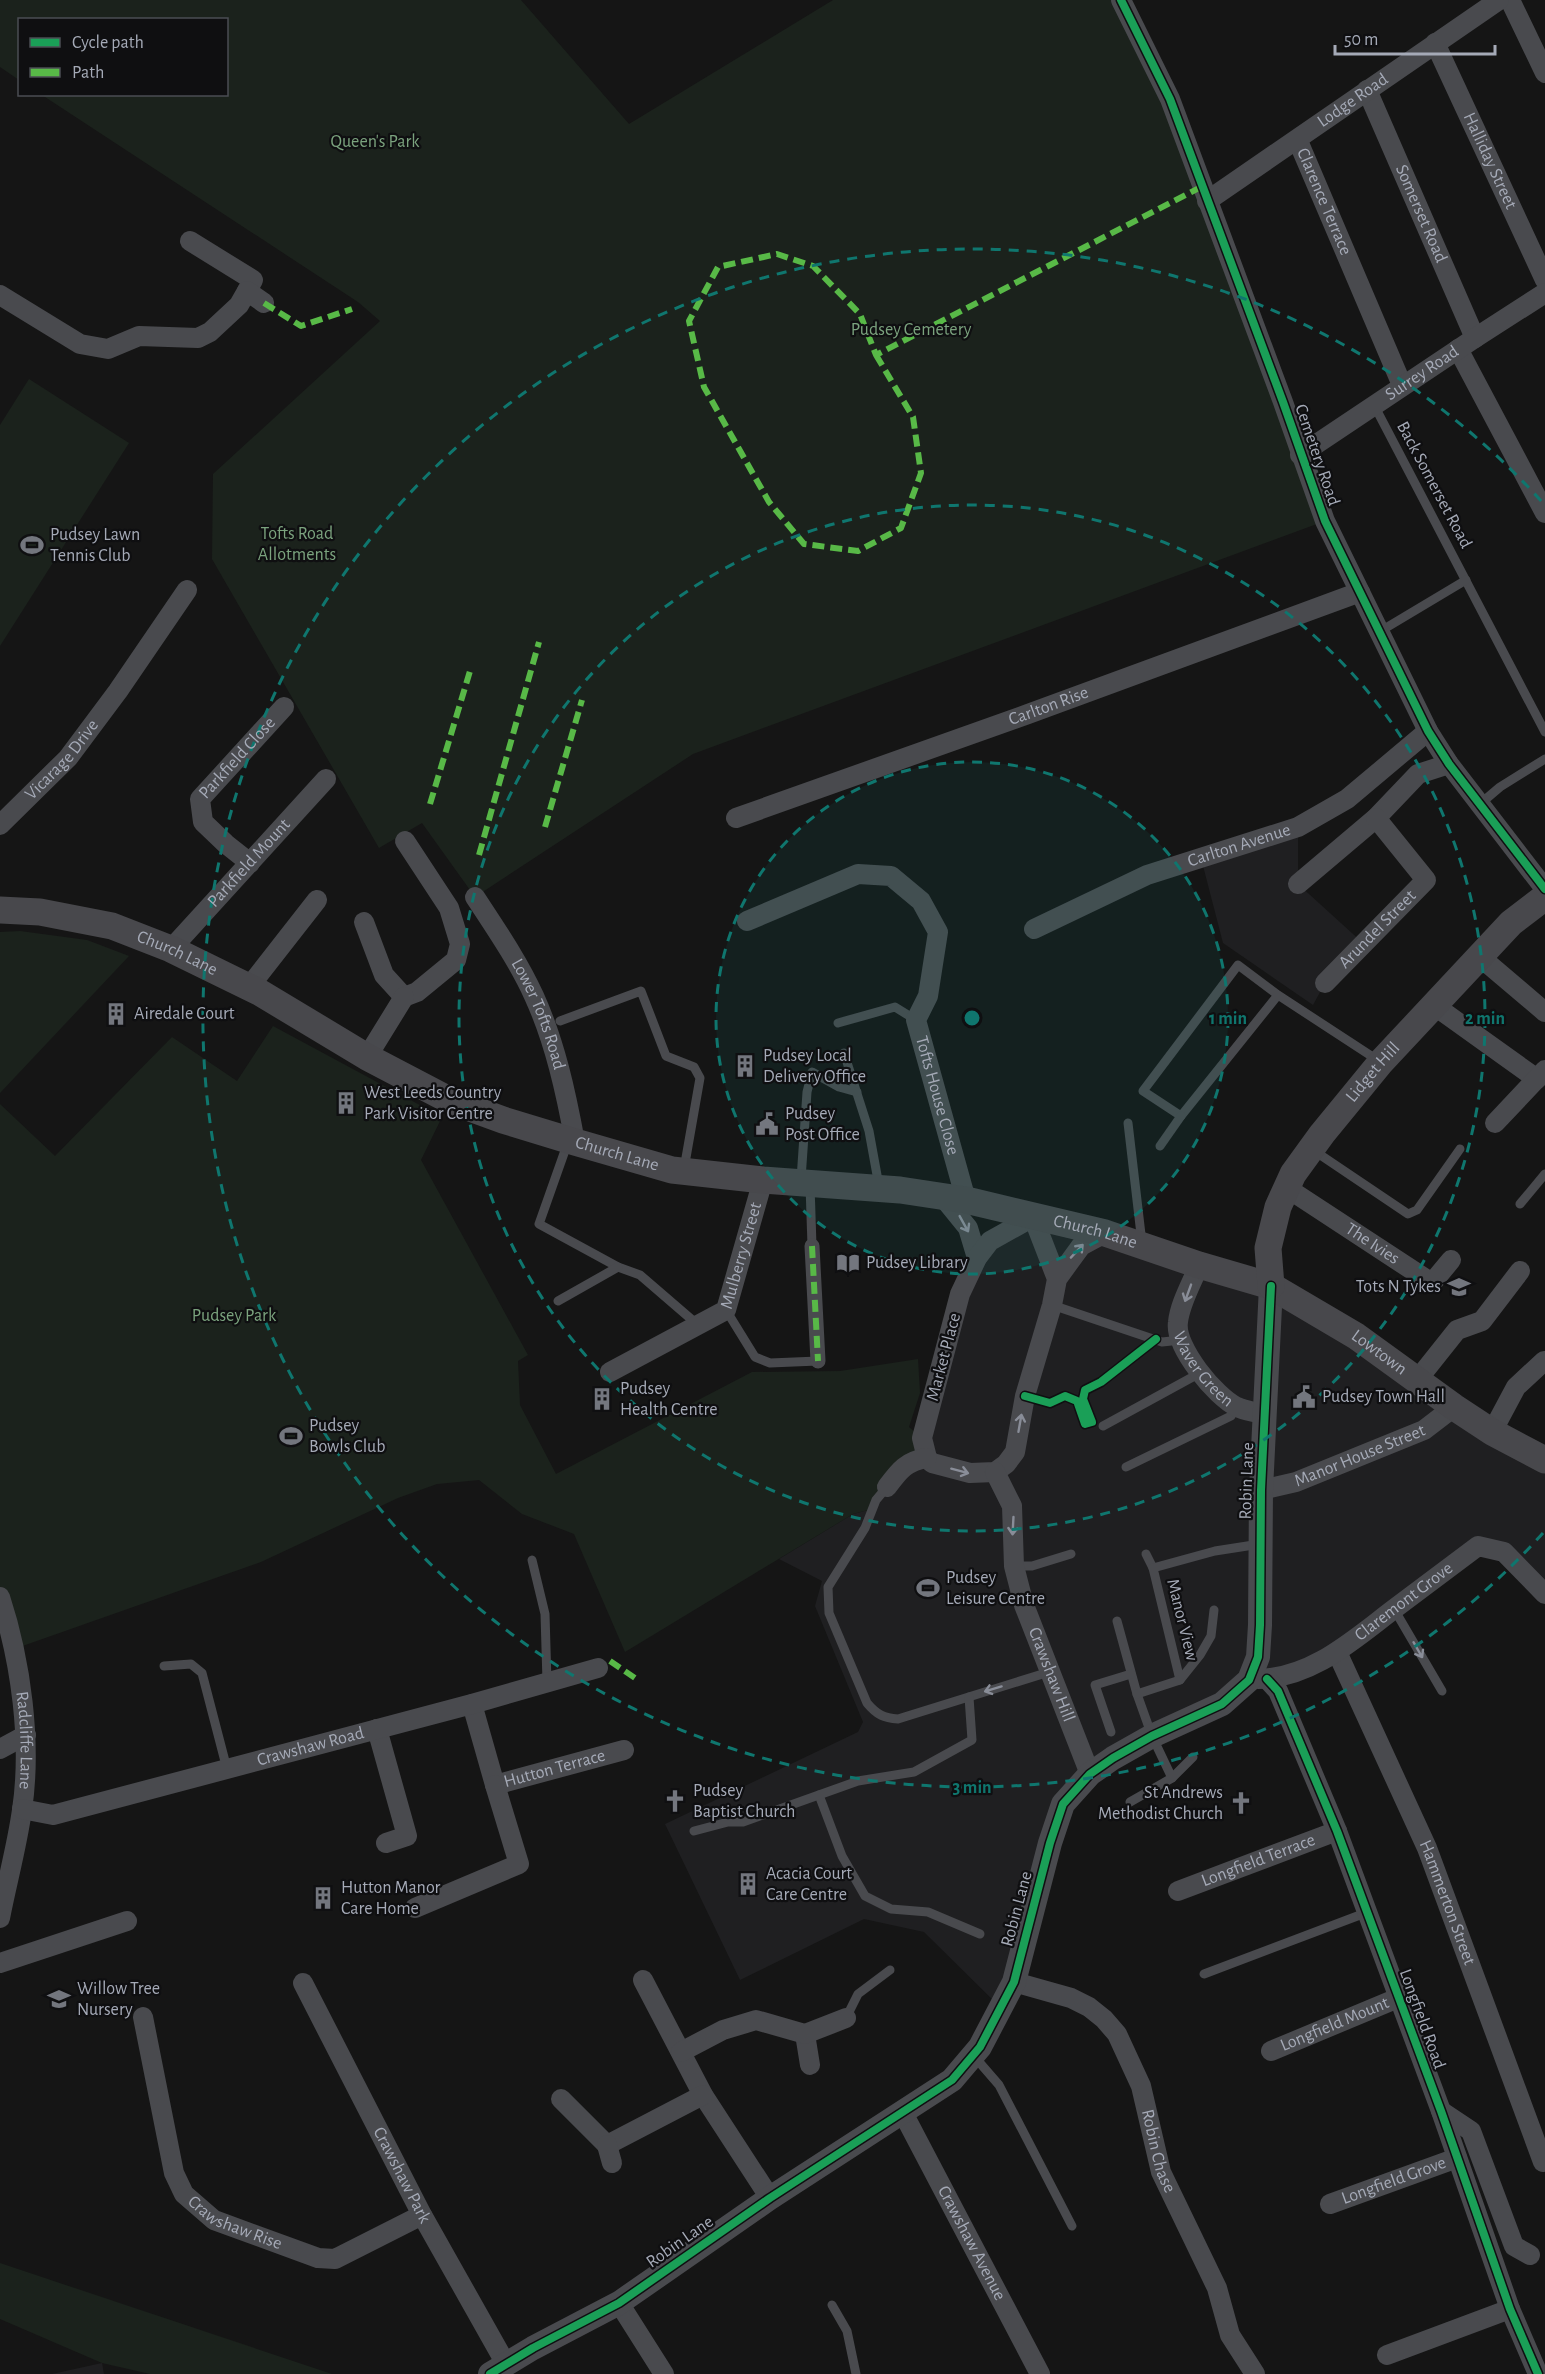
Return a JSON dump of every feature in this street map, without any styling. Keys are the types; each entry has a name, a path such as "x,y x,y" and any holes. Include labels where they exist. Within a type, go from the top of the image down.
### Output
{"main road":[{"name":"Lidget Hill","path":"1271,1286 1268,1248 1278,1207 1293,1174 1381,1062 1511,923 1545,897"},
{"name":"Church Lane","path":"0,910 40,912 111,926 171,949 249,987 367,1057 451,1101 572,1141 684,1172 879,1188 954,1198 1105,1233 1199,1265 1271,1286"},
{"name":"Lowtown","path":"1271,1286 1356,1336 1492,1432 1543,1456"}],"street":[{"name":"Cemetery Road","path":"1121,0 1170,99 1325,521 1428,731 1449,764 1545,889"},
{"name":"Lodge Road","path":"1207,201 1298,141 1367,90 1499,0"},
{"path":"1510,0 1545,73"},
{"name":"Halliday Street","path":"1435,43 1544,294"},
{"name":"Somerset Road","path":"1367,90 1466,343 1545,513"},
{"name":"Clarence Terrace","path":"1298,141 1402,385"},
{"path":"0,295 80,344 108,349 139,336 198,338 210,332 239,305 253,280 190,241"},
{"path":"246,291 264,303"},
{"name":"Surrey Road","path":"1300,455 1402,385 1544,294"},
{"name":"Vicarage Drive","path":"0,825 68,758 118,691 187,590"},
{"name":"Carlton Rise","path":"736,818 1360,592"},
{"name":"Parkfield Close","path":"250,863 203,822 200,799 284,707"},
{"name":"Carlton Avenue","path":"1034,929 1147,875 1298,827 1347,799 1428,731"},
{"path":"1298,884 1376,818 1418,774 1449,764"},
{"name":"Parkfield Mount","path":"171,949 326,779"},
{"name":"Arundel Street","path":"1325,983 1426,880 1376,818"},
{"path":"367,1057 404,997 417,992 456,960 460,944 449,908 405,841"},
{"name":"Tofts House Close","path":"747,921 858,874 891,876 921,901 938,932 928,996 916,1020 954,1198"},
{"name":"Lower Tofts Road","path":"475,897 512,954 534,997 565,1088 572,1141"},
{"path":"249,987 317,900"},
{"path":"364,922 384,975 404,997"},
{"path":"1479,956 1545,1012"},
{"path":"1435,1006 1541,1075 1495,1123"},
{"name":"Mulberry Street","path":"610,1372 726,1310 763,1180"},
{"name":"The Ivies","path":"1287,1188 1432,1283 1451,1260"},
{"path":"954,1198 968,1228 977,1258"},
{"path":"1033,1217 1057,1279"},
{"name":"Market Place","path":"927,1458 922,1438 960,1294 977,1258 990,1241 1033,1217"},
{"path":"887,1487 901,1468 908,1463 927,1458 932,1463 970,1473 995,1472 1006,1464 1015,1452 1025,1396 1052,1305 1057,1279 1081,1246 1105,1233"},
{"path":"813,1246 818,1361"},
{"name":"Waver Green","path":"1199,1265 1179,1331 1200,1373 1236,1406 1264,1415"},
{"path":"1418,1379 1457,1330 1482,1321 1520,1271"},
{"name":"Robin Lane","path":"498,2369 619,2303 770,2198 952,2080 980,2047 1014,1982 1050,1843 1063,1804 1090,1774 1152,1736 1222,1704 1258,1679 1261,1490 1271,1286"},
{"path":"1492,1432 1516,1388 1544,1361"},
{"name":"Manor House Street","path":"1261,1490 1296,1482 1424,1430 1454,1407"},
{"name":"Crawshaw Hill","path":"995,1472 1012,1506 1014,1566 1024,1605 1090,1774"},
{"name":"Claremont Grove","path":"1258,1679 1309,1668 1338,1652 1478,1546 1504,1552 1545,1594"},
{"name":"Radcliffe Lane","path":"0,1918 22,1809 26,1735 14,1649 2,1610"},
{"name":"Hammerton Street","path":"1338,1652 1427,1848 1543,2162"},
{"name":"Crawshaw Road","path":"22,1809 53,1815 472,1704 598,1668"},
{"name":"Longfield Road","path":"1258,1679 1278,1691 1337,1831 1441,2111 1510,2309 1538,2374"},
{"name":"Hutton Terrace","path":"472,1704 495,1785 624,1750"},
{"path":"377,1729 407,1836 386,1843"},
{"path":"0,1749 26,1735"},
{"path":"414,1908 519,1864 495,1785"},
{"name":"Longfield Terrace","path":"1178,1891 1337,1831"},
{"path":"0,1963 127,1922"},
{"path":"643,1980 703,2095 770,2198"},
{"name":"Robin Chase","path":"1014,1982 1071,1998 1089,2007 1117,2034 1141,2086 1161,2172 1217,2288 1230,2335 1255,2374"},
{"name":"Crawshaw Park","path":"303,1983 498,2369"},
{"name":"Longfield Mount","path":"1271,2051 1398,1998"},
{"name":"Crawshaw Rise","path":"143,2017 174,2173 184,2194 214,2220 318,2258 335,2259 422,2215"},
{"path":"681,2052 723,2030 756,2019 806,2034 846,2018"},
{"path":"806,2034 810,2065"},
{"path":"561,2099 610,2154 703,2095"},
{"path":"1441,2111 1471,2131 1514,2246 1530,2255"},
{"name":"Crawshaw Avenue","path":"903,2113 1040,2374"},
{"name":"Longfield Grove","path":"1330,2204 1457,2158"},
{"path":"619,2303 664,2374"},
{"path":"1387,2355 1510,2309"}],"lane":[{"name":"Back Somerset Road","path":"1374,405 1545,732"},
{"path":"1379,632 1466,580"},
{"path":"1480,804 1500,787 1545,759"},
{"path":"1180,1116 1143,1091 1238,964 1278,995 1381,1062"},
{"path":"560,1021 641,991 666,1056 694,1067 700,1078 684,1172"},
{"path":"1160,1146 1180,1116 1278,995"},
{"path":"838,1023 896,1007 916,1020"},
{"path":"844,1053 869,1131 879,1188"},
{"path":"813,1246 805,1182 807,1092 812,1072 839,1087 857,1092"},
{"path":"1128,1123 1142,1245"},
{"path":"572,1141 539,1224 618,1267 640,1275 698,1325"},
{"path":"1311,1149 1407,1214 1417,1210 1460,1149"},
{"path":"1520,1204 1545,1174"},
{"path":"558,1301 618,1267"},
{"path":"1052,1305 1162,1342 1179,1331"},
{"path":"726,1310 755,1357 770,1363 818,1361"},
{"path":"1103,1426 1200,1373"},
{"path":"1126,1467 1231,1416 1236,1406"},
{"path":"887,1487 876,1500 865,1528 828,1587 829,1613 867,1703 874,1711 888,1718 898,1719 1049,1672"},
{"name":"Manor View","path":"1153,1568 1215,1551 1260,1544"},
{"path":"1014,1566 1032,1566 1071,1554"},
{"name":"Manor View","path":"1146,1554 1153,1568 1180,1680"},
{"path":"532,1560 545,1614 547,1682"},
{"path":"1394,1609 1442,1691"},
{"path":"1137,1694 1180,1680 1200,1655 1211,1636 1214,1611"},
{"path":"1117,1621 1137,1694 1152,1736 1172,1778"},
{"path":"164,1666 191,1664 202,1673 227,1768"},
{"path":"1111,1732 1095,1685 1131,1674"},
{"path":"694,1831 728,1822 743,1822 858,1781 914,1772 972,1740 969,1697"},
{"path":"1130,1802 1172,1778 1193,1757"},
{"path":"819,1795 842,1856 865,1896 891,1909 928,1912 980,1934"},
{"path":"1204,1974 1368,1912"},
{"path":"846,2018 858,1994 890,1970"},
{"path":"973,2055 999,2085 1072,2226"},
{"path":"832,2305 847,2331 856,2374"}],"shaded area":[{"path":"1298,827 1298,884 1364,944 1325,983 1313,1005 1223,943 1201,858"},
{"path":"1033,1217 1271,1286 1545,1460 1545,1594 1478,1546 1337,1652 1267,1679 1152,1736 1063,1804 1000,2007 924,1932 864,1919 740,1980 665,1824 858,1732 863,1722 815,1606 822,1581 779,1559 853,1514 872,1509 901,1468 977,1258"},
{"path":"102,2363 104,2374 52,2374"}],"green space":[{"name":"Pudsey Cemetery","path":"0,0 521,0 629,124 833,0 1121,0 1325,521 693,754 475,897 422,823 379,848 212,559 213,474 380,321 358,302 44,96 228,96 228,18 18,18 18,79 0,67"},
{"name":"Pudsey Lawn Tennis Club","path":"29,379 129,443 0,646 0,425"},
{"path":"20,931 87,940 129,956 0,1093 0,932"},
{"name":"Pudsey Park","path":"273,1026 442,1117 421,1160 528,1355 518,1361 520,1405 556,1474 752,1372 840,1371 918,1359 920,1393 909,1427 922,1438 918,1459 872,1509 853,1514 625,1652 574,1534 522,1514 479,1480 437,1484 398,1498 261,1562 14,1649 0,1597 0,1104 55,1156 172,1037 237,1081"},
{"path":"0,2263 332,2374 150,2374 102,2363 0,2319"}],"marked path":[{"path":"876,355 913,417 921,473 901,528 858,551 804,544 769,502 704,387 689,321 718,267 777,254 813,266 860,314 876,355 1203,186"},
{"path":"264,303 301,326 352,309"},
{"path":"479,855 539,642"},
{"path":"430,804 470,671"},
{"path":"545,827 582,700"},
{"path":"812,1246 818,1361"},
{"path":"610,1661 635,1678"}],"cycle path":[{"path":"1121,0 1170,99 1325,521 1428,731 1449,764 1545,889"},
{"path":"490,2374 533,2348 619,2303 770,2198 952,2080 980,2047 1014,1982 1050,1843 1063,1804 1090,1774 1113,1758 1152,1736 1222,1704 1249,1680 1258,1657 1260,1625 1261,1490 1271,1286"},
{"path":"1025,1396 1050,1403 1065,1396 1077,1401 1085,1424 1092,1422 1083,1399 1085,1390 1101,1382 1156,1339"},
{"path":"1267,1679 1278,1691 1337,1831 1441,2111 1510,2309 1538,2374"}],"place":[{"name":"Pudsey Lawn Tennis Club","path":"32,545"},
{"name":"Airedale Court","path":"116,1014"},
{"name":"Pudsey Local Delivery Office","path":"745,1066"},
{"name":"West Leeds Country Park Visitor Centre","path":"346,1103"},
{"name":"Pudsey Post Office","path":"767,1124"},
{"name":"Pudsey Library","path":"848,1263"},
{"name":"Tots N Tykes","path":"1459,1287"},
{"name":"Pudsey Town Hall","path":"1304,1397"},
{"name":"Pudsey Health Centre","path":"602,1399"},
{"name":"Pudsey Bowls Club","path":"291,1436"},
{"name":"Pudsey Leisure Centre","path":"928,1588"},
{"name":"Pudsey Baptist Church","path":"675,1801"},
{"name":"St Andrews Methodist Church","path":"1241,1803"},
{"name":"Acacia Court Care Centre","path":"748,1884"},
{"name":"Hutton Manor Care Home","path":"323,1898"},
{"name":"Willow Tree Nursery","path":"59,1999"}],"park label":[{"name":"Queen's Park","path":"375,142"},
{"name":"Tofts Road Allotments","path":"297,544"}]}
